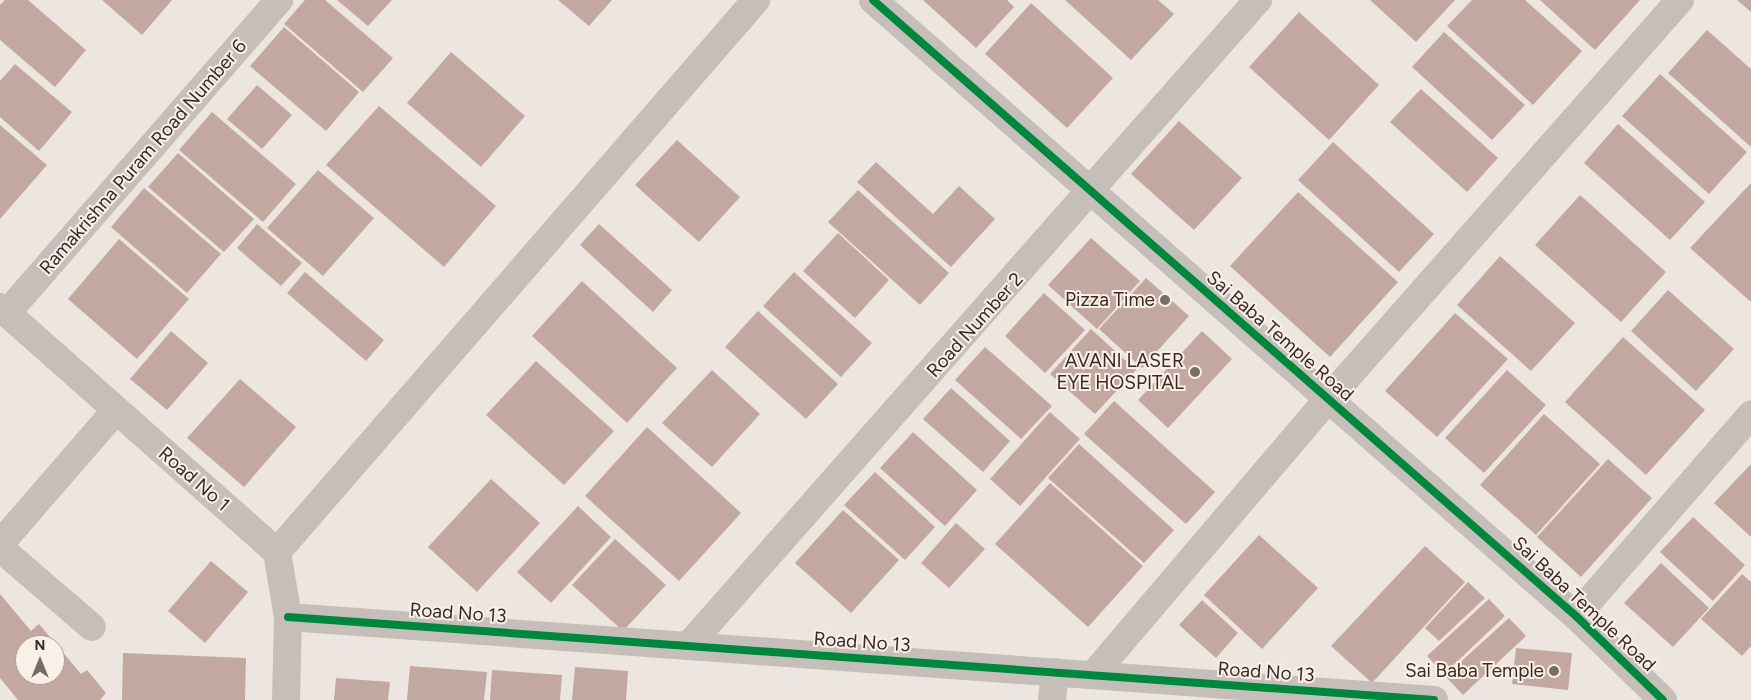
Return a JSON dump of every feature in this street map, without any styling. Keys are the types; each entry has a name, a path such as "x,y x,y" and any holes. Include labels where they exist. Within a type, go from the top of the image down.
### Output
{"street":[{"name":"Ramakrishna Puram Road Number 6","path":"3,310 279,0"},
{"path":"286,700 288,617 277,552 756,0"},
{"name":"Sai Baba Temple Road","path":"872,0 1576,616 1663,700"},
{"name":"Road Number 2","path":"688,646 1093,193 1258,0"},
{"path":"1093,676 1328,399 1680,0"},
{"name":"Road No 1","path":"3,310 277,552"},
{"path":"0,544 116,410"},
{"path":"1576,616 1751,415"},
{"path":"0,548 92,627"},
{"name":"Road No 13","path":"288,617 1434,700"},
{"path":"1052,700 1055,672"}],"building":[{"path":"5,0 28,0 86,50 55,87 0,40 0,5"},
{"path":"102,0 172,0 142,35"},
{"path":"305,0 325,0 393,58 363,92 284,24"},
{"path":"337,0 392,0 368,26"},
{"path":"558,0 612,0 589,26"},
{"path":"923,0 1007,0 1014,7 976,48"},
{"path":"1065,0 1158,0 1174,14 1131,60"},
{"path":"1370,0 1455,0 1416,42"},
{"path":"1472,0 1525,0 1582,51 1533,105 1447,26"},
{"path":"1540,0 1640,0 1595,50"},
{"path":"1737,0 1751,0 1751,12"},
{"path":"1031,3 1113,78 1067,128 985,54"},
{"path":"1299,12 1379,85 1329,140 1249,67"},
{"path":"284,27 359,92 326,131 250,66"},
{"path":"1707,30 1751,69 1751,147 1668,73"},
{"path":"1444,32 1525,105 1492,140 1412,67"},
{"path":"451,52 525,116 481,167 407,103"},
{"path":"15,64 72,112 39,151 0,117 0,81"},
{"path":"1660,74 1747,152 1709,194 1622,116"},
{"path":"257,85 292,115 262,149 227,119"},
{"path":"1421,89 1498,158 1467,192 1390,122"},
{"path":"379,106 496,206 444,267 326,165"},
{"path":"212,112 296,184 263,222 179,150"},
{"path":"1179,121 1242,178 1194,230 1131,174"},
{"path":"1618,124 1705,202 1670,240 1584,163"},
{"path":"0,125 47,165 0,219"},
{"path":"677,140 740,197 699,242 635,185"},
{"path":"1333,142 1434,234 1399,272 1298,180"},
{"path":"178,153 254,219 224,252 148,187"},
{"path":"876,162 933,214 959,186 995,219 951,267 857,182"},
{"path":"318,170 374,218 323,276 267,228"},
{"path":"1751,183 1751,302 1690,248"},
{"path":"144,188 221,254 187,293 111,227"},
{"path":"858,190 949,273 920,305 828,222"},
{"path":"1298,192 1398,282 1330,357 1230,266"},
{"path":"1580,195 1666,272 1621,322 1535,245"},
{"path":"257,224 302,263 281,286 237,248"},
{"path":"599,224 672,290 653,312 580,245"},
{"path":"838,233 889,280 855,318 803,271"},
{"path":"1091,238 1140,281 1097,329 1048,285"},
{"path":"119,239 189,299 137,359 68,299"},
{"path":"1500,256 1575,323 1531,371 1457,305"},
{"path":"305,272 384,340 366,361 287,293"},
{"path":"794,272 872,343 841,377 763,306"},
{"path":"1146,278 1189,316 1142,368 1099,329"},
{"path":"582,281 677,368 627,423 532,336"},
{"path":"1668,290 1734,349 1696,391 1631,331"},
{"path":"1044,293 1085,330 1045,373 1005,336"},
{"path":"758,311 838,384 806,419 725,347"},
{"path":"1455,313 1508,359 1437,437 1385,391"},
{"path":"1091,329 1136,370 1095,414 1050,374"},
{"path":"171,331 208,363 167,410 130,379"},
{"path":"1202,331 1232,359 1168,428 1138,400"},
{"path":"1623,337 1705,410 1646,475 1565,402"},
{"path":"985,347 1052,406 1021,439 955,380"},
{"path":"536,361 614,431 564,485 486,415"},
{"path":"712,370 760,414 712,467 662,423"},
{"path":"1507,370 1546,405 1484,473 1445,438"},
{"path":"240,379 296,427 244,487 187,438"},
{"path":"951,388 1010,441 983,472 923,419"},
{"path":"1114,401 1215,492 1186,524 1084,434"},
{"path":"1050,412 1080,439 1020,506 990,479"},
{"path":"1544,414 1600,464 1536,535 1480,485"},
{"path":"647,427 741,513 679,581 585,496"},
{"path":"913,432 977,490 945,526 880,468"},
{"path":"1079,444 1174,530 1144,563 1048,478"},
{"path":"1608,459 1652,498 1581,577 1537,537"},
{"path":"1751,464 1751,537 1714,503"},
{"path":"875,472 935,527 905,560 844,505"},
{"path":"491,479 540,523 477,592 428,547"},
{"path":"1050,483 1143,566 1088,627 995,544"},
{"path":"578,506 611,537 551,603 517,572"},
{"path":"843,510 899,560 851,613 795,563"},
{"path":"1693,517 1745,565 1713,601 1660,552"},
{"path":"956,523 985,549 949,588 921,563"},
{"path":"1259,535 1318,588 1262,649 1204,595"},
{"path":"615,539 666,585 623,631 572,585"},
{"path":"1425,546 1465,582 1372,683 1331,646"},
{"path":"211,561 248,592 205,643 168,611"},
{"path":"1661,563 1709,608 1673,647 1624,603"},
{"path":"1742,574 1751,582 1751,646 1742,656 1701,619"},
{"path":"1468,582 1485,598 1439,641 1425,628"},
{"path":"0,594 31,631 39,624 48,635 15,635 15,685 65,685 65,655 81,674 87,670 106,693 100,700 18,700 0,678"},
{"path":"1489,599 1505,616 1444,674 1427,656"},
{"path":"1202,600 1238,633 1216,658 1179,625"},
{"path":"1509,618 1526,636 1463,695 1445,676"},
{"path":"1516,648 1572,653 1568,690 1512,684"},
{"path":"123,653 246,658 245,700 122,700"},
{"path":"410,666 487,672 484,700 407,700"},
{"path":"575,667 628,671 626,700 572,700"},
{"path":"492,670 562,675 560,700 490,700"},
{"path":"336,678 390,682 388,700 334,700"}],"cycle path":[{"path":"873,0 1576,616 1663,700"},
{"path":"288,617 1434,700"}],"place":[{"name":"Pizza Time","path":"1165,300"},
{"name":"AVANI LASER EYE HOSPITAL","path":"1195,372"},
{"name":"Sai Baba Temple","path":"1554,671"}]}
